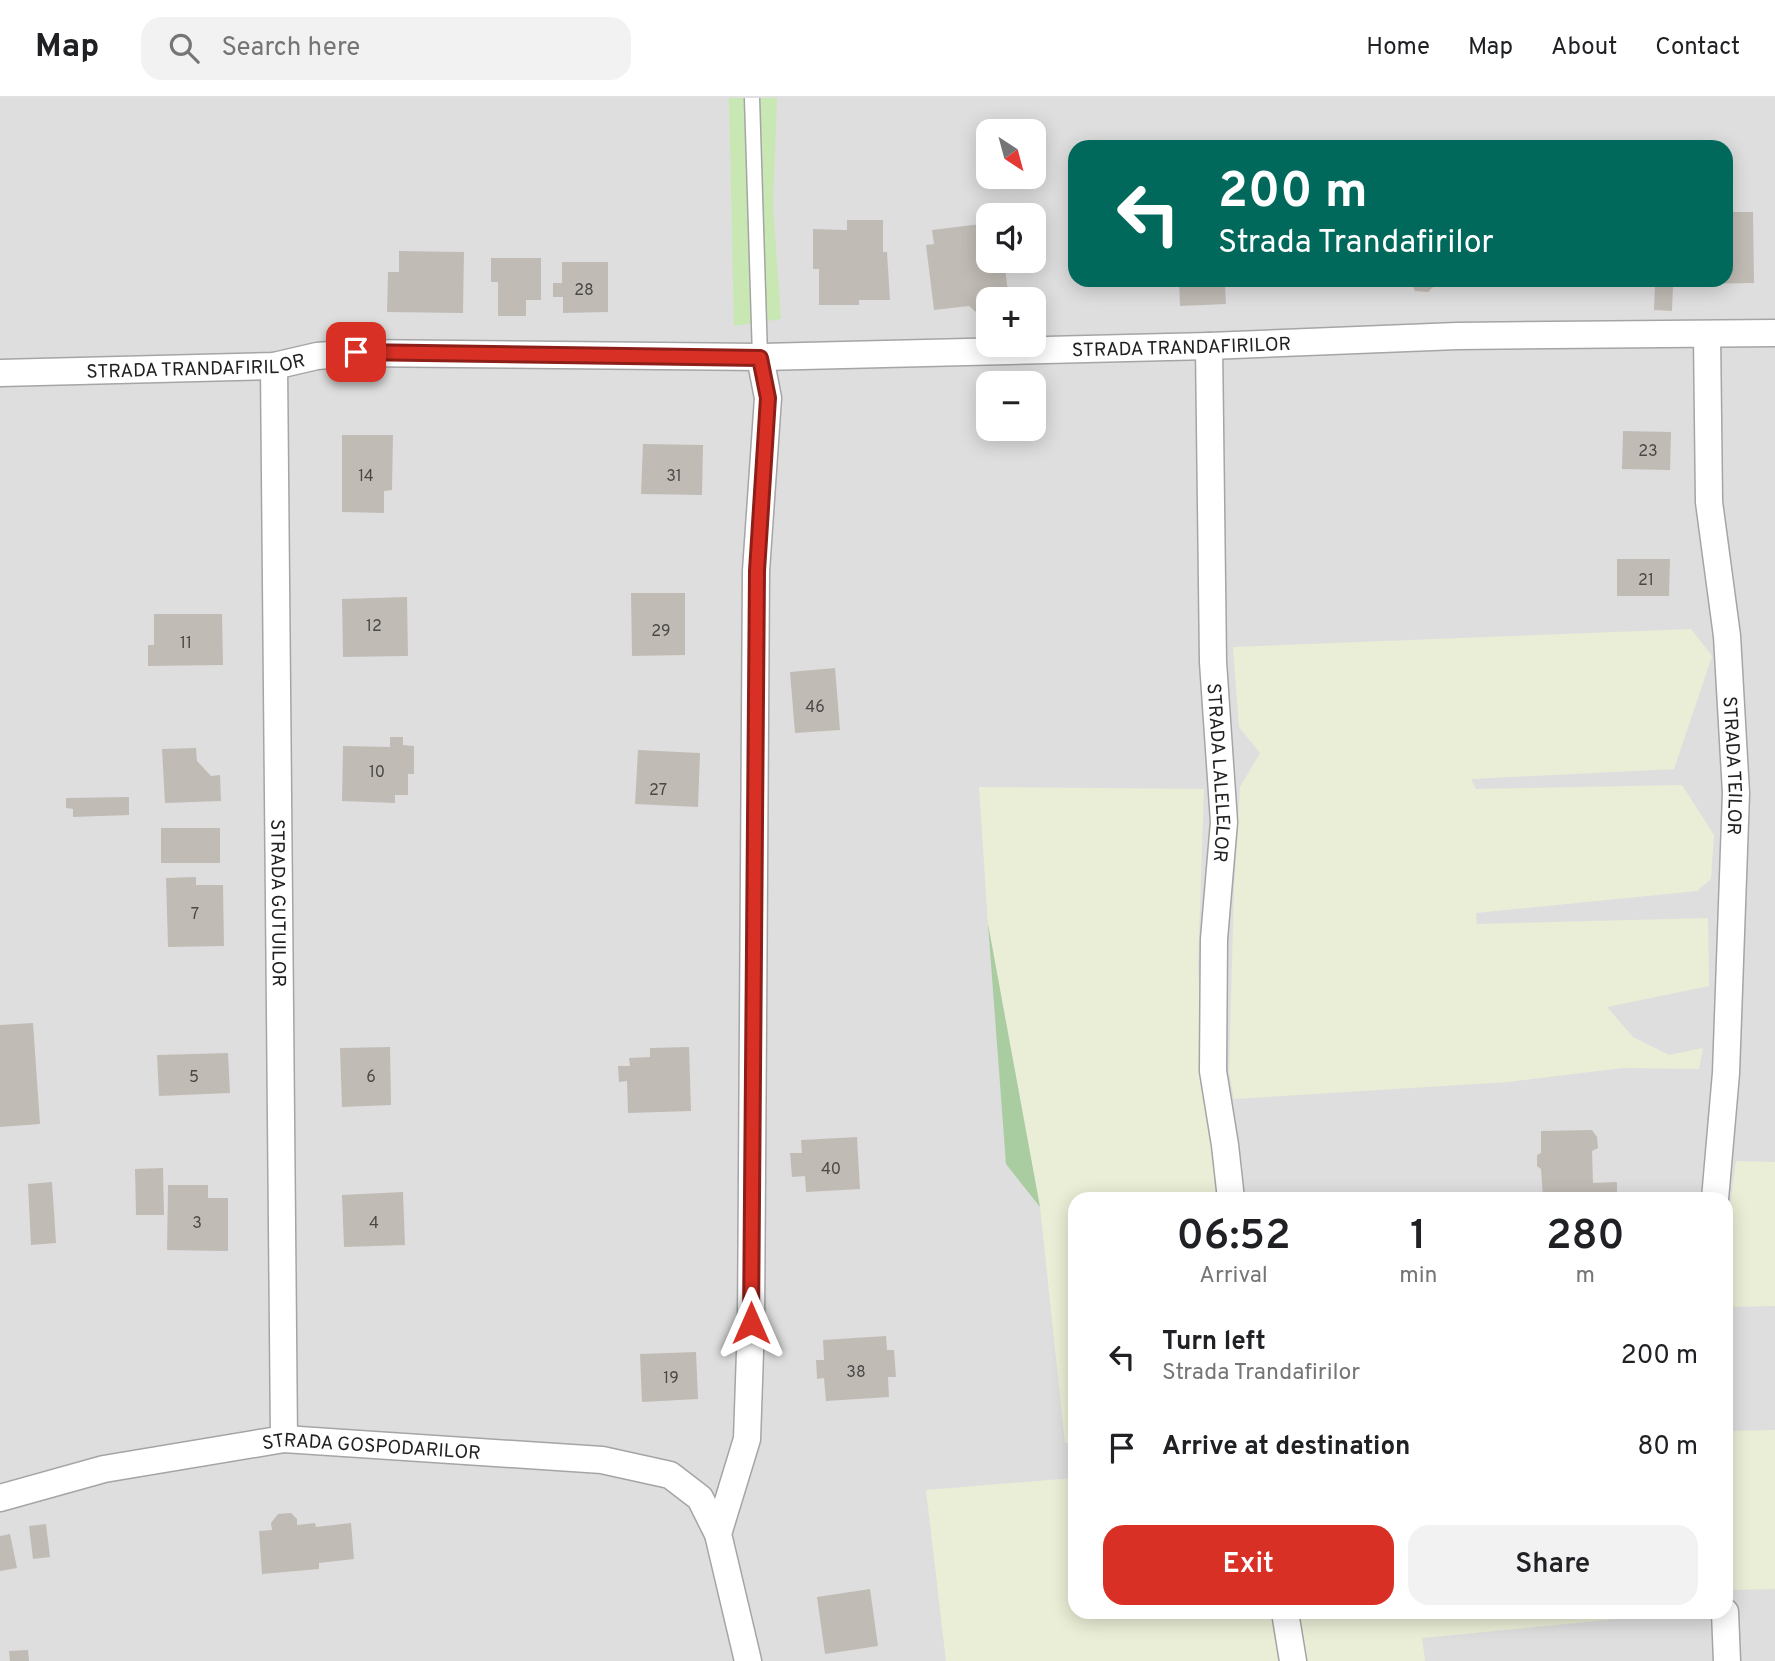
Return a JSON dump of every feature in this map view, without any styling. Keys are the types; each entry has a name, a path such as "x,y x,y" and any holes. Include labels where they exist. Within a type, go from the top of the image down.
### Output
{"street":[{"name":"STRADA TRANDAFIRILOR","path":"0,373 274,366 317,356 356,352 760,358 1457,336 1775,333"},
{"name":"STRADA TEILOR","path":"1707,335 1709,502 1727,636 1736,793 1726,1073 1716,1192"},
{"name":"STRADA LALELELOR","path":"1209,345 1213,662 1224,822 1214,939 1213,1072 1230,1192"},
{"path":"718,1534 747,1439 751,1323 757,571 768,398 760,358"},
{"name":"STRADA GUTUILOR","path":"274,366 284,1439"},
{"name":"STRADA GOSPODARILOR","path":"0,1498 104,1469 284,1439 602,1460 670,1475 700,1498 718,1534 748,1661"},
{"path":"1286,1619 1293,1661"},
{"path":"1725,1619 1727,1661"}],"lane":[{"path":"752,98 760,358"}],"shaded area":[{"path":"0,98 1775,98 1775,1661 0,1661"}],"green space":[{"path":"729,98 777,98 773,206 781,319 734,326"},
{"path":"1691,629 1712,656 1674,769 1471,779 1476,789 1682,785 1714,835 1711,879 1697,891 1476,913 1477,924 1708,918 1709,986 1607,1007 1633,1037 1669,1055 1703,1048 1699,1069 1623,1068 1508,1082 1234,1099 1229,1073 1240,787 1260,753 1239,727 1233,647"},
{"path":"979,787 1204,789 1198,966 1206,1087 1217,1192 1068,1192 1068,1443 1065,1443 1040,1207 988,924"},
{"path":"988,924 1040,1207 1006,1164"},
{"path":"1736,1161 1775,1162 1775,1306 1733,1307 1732,1192"},
{"path":"1775,1430 1775,1589 1733,1590 1733,1431"},
{"path":"1068,1478 1068,1619 1277,1619 1283,1661 946,1661 926,1490"},
{"path":"1298,1619 1618,1619 1422,1638 1425,1661 1304,1661"}],"building":[{"path":"1733,212 1753,212 1754,283 1733,283"},
{"path":"847,220 883,220 883,252 887,252 890,300 859,300 859,305 819,305 819,269 813,269 813,229 847,230"},
{"path":"976,225 976,273 1006,273 1007,287 976,287 976,312 969,306 934,310 926,245 934,244 932,230"},
{"path":"399,251 464,252 463,313 387,312 388,272 399,272"},
{"path":"491,258 541,258 541,300 526,300 526,316 498,316 498,282 491,282"},
{"path":"562,262 608,262 608,312 563,313 563,297 553,297 553,283 562,283"},
{"path":"1179,287 1225,287 1226,304 1180,306"},
{"path":"1413,287 1433,287 1428,292 1415,291"},
{"path":"1655,287 1673,287 1672,311 1654,310"},
{"path":"1623,431 1671,432 1670,470 1622,469"},
{"path":"342,435 393,435 392,490 384,491 384,513 342,512"},
{"path":"643,444 703,445 702,495 641,494"},
{"path":"1617,559 1670,559 1669,596 1617,596"},
{"path":"631,593 685,593 685,655 632,656"},
{"path":"407,597 408,656 343,657 342,599"},
{"path":"154,614 222,614 223,665 148,666 148,645 154,645"},
{"path":"835,668 840,730 795,733 790,672"},
{"path":"390,737 403,737 403,745 414,746 414,774 408,774 408,795 395,795 395,803 342,801 343,746 390,747"},
{"path":"196,748 197,761 211,776 220,775 221,801 165,803 162,749"},
{"path":"638,750 700,753 698,807 635,804"},
{"path":"129,797 129,815 73,817 73,809 66,808 66,798"},
{"path":"161,828 220,828 220,863 161,863"},
{"path":"196,877 196,885 223,885 224,946 168,947 166,878"},
{"path":"33,1023 40,1124 0,1127 0,1025"},
{"path":"390,1047 391,1105 342,1107 340,1048"},
{"path":"689,1047 691,1111 628,1113 627,1081 619,1082 618,1066 630,1066 629,1058 650,1057 650,1048"},
{"path":"228,1053 230,1093 159,1096 157,1055"},
{"path":"1592,1130 1597,1137 1598,1148 1592,1151 1593,1183 1617,1182 1617,1192 1543,1192 1541,1169 1537,1166 1537,1155 1541,1153 1541,1131"},
{"path":"857,1137 860,1189 806,1192 805,1176 792,1177 790,1153 802,1153 801,1140"},
{"path":"163,1168 164,1215 136,1215 135,1169"},
{"path":"52,1182 56,1243 31,1245 28,1184"},
{"path":"168,1185 208,1185 208,1198 228,1198 228,1251 167,1250"},
{"path":"403,1192 405,1245 344,1247 342,1195"},
{"path":"886,1336 887,1350 894,1350 896,1377 888,1377 889,1397 826,1401 824,1378 817,1379 816,1360 824,1360 823,1340"},
{"path":"696,1352 698,1399 642,1402 640,1354"},
{"path":"291,1513 297,1519 297,1525 315,1523 316,1527 351,1523 354,1559 319,1563 319,1569 262,1574 259,1531 272,1530 271,1523 278,1514"},
{"path":"46,1524 50,1557 33,1559 29,1526"},
{"path":"10,1534 17,1568 0,1571 0,1536"},
{"path":"870,1589 878,1646 825,1654 817,1597"},
{"path":"28,1650 29,1661 10,1661 9,1651"}],"route":[{"path":"356,352 760,358 768,398 757,571 751,1323"}]}
